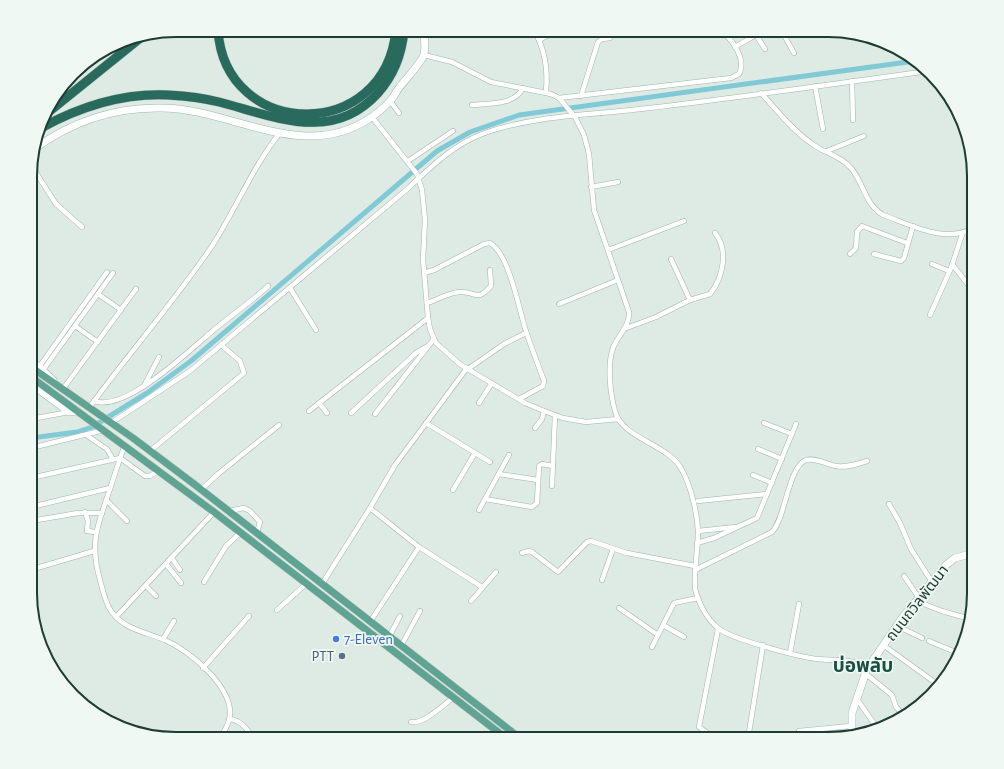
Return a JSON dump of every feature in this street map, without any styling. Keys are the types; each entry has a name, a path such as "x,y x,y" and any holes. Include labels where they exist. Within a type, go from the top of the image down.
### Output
{"highway":[{"path":"219,37 225,61 244,89 267,105 284,112 306,115 320,114 345,106 369,90 379,78 387,64 392,52 395,37"},
{"path":"47,125 67,114 98,103 124,97 154,95 200,98 294,122 315,123 336,119 366,104 383,87 399,57 403,37"},
{"path":"56,106 132,45"}],"main road":[{"path":"41,144 55,135 83,122 113,113 142,108 193,110 279,134 302,137 330,134 350,129 372,117 390,101 424,55 424,37"},
{"path":"37,365 63,389"},
{"path":"37,372 98,413 202,489 512,732"},
{"path":"37,381 205,505 498,732"},
{"path":"37,388 69,412 77,411"},
{"path":"202,489 205,505"},
{"name":"ถนนถวิลพัฒนา","path":"851,730 852,713 867,671 883,645 918,599 950,561 967,554"}],"street":[{"path":"538,37 547,76 546,92"},
{"path":"539,40 545,37"},
{"path":"581,96 598,42 602,39 610,37"},
{"path":"560,100 581,96 731,78 739,74 742,62 735,47 726,37"},
{"path":"735,47 752,37"},
{"path":"757,37 765,50"},
{"path":"785,37 794,53"},
{"path":"424,55 452,62 491,82 546,92 560,100 573,115 586,144 594,210 629,312 629,319 614,347 611,357 614,410 618,419 628,429 673,458 682,469 694,505 698,531 695,568 698,598 706,614 718,629 736,638 816,659 856,661 892,695 896,707 900,711"},
{"path":"110,422 190,371 290,288 418,176 452,150 481,134 510,125 573,115 761,94 921,72"},
{"path":"852,81 853,120"},
{"path":"815,86 823,129"},
{"path":"472,105 501,103 518,95 523,88"},
{"path":"761,94 806,140 827,151 852,168 867,199 875,210 883,215 912,226 942,235 967,231"},
{"path":"390,101 399,113"},
{"path":"372,117 409,162 418,176 422,190 424,207 424,272 428,318 434,339 450,357 519,399 544,411 586,422 618,419"},
{"path":"409,162 453,131"},
{"path":"89,408 191,276 221,232 264,153 279,134"},
{"path":"827,151 864,136"},
{"path":"37,175 56,204 82,227"},
{"path":"591,187 618,182"},
{"path":"608,250 684,221"},
{"path":"850,254 856,248 857,232 862,226 907,243"},
{"path":"874,254 902,261 912,226"},
{"path":"930,315 964,232"},
{"path":"624,329 690,300 710,294 716,283 724,258 721,243 715,233"},
{"path":"424,272 440,267 484,244 490,243 494,245 501,255 514,283 517,302 526,333 544,384 519,399"},
{"path":"671,258 690,300"},
{"path":"932,264 949,271"},
{"path":"952,264 967,283"},
{"path":"427,303 461,292 478,296 484,293 492,286 490,270"},
{"path":"41,368 107,272"},
{"path":"41,368 75,326 113,273"},
{"path":"559,304 618,280"},
{"path":"94,401 102,403 119,400 144,386 170,367 268,286"},
{"path":"290,288 316,330"},
{"path":"63,389 136,289"},
{"path":"98,294 121,310"},
{"path":"309,411 428,318"},
{"path":"75,326 98,342"},
{"path":"322,584 395,465 468,368 504,344 526,333"},
{"path":"375,414 434,339"},
{"path":"150,451 244,373 240,361 221,345"},
{"path":"351,413 416,353 428,346"},
{"path":"144,386 159,357"},
{"path":"479,403 492,383"},
{"path":"319,403 327,414"},
{"path":"535,428 542,419 544,411"},
{"path":"37,418 69,412"},
{"path":"552,486 555,415"},
{"path":"426,423 490,462"},
{"path":"764,423 792,434"},
{"path":"697,543 714,538 758,518 796,424"},
{"path":"202,489 218,474 279,425"},
{"path":"37,447 86,435 101,428"},
{"path":"86,435 107,449 112,458"},
{"path":"125,445 96,532 94,552 103,591 109,606 116,617 129,627 163,639 182,650 203,668 221,687 227,699 230,712 229,719 223,732"},
{"path":"758,449 782,459"},
{"path":"453,490 475,453"},
{"path":"478,510 509,455"},
{"path":"37,477 112,458 120,458 145,476 150,476 158,471"},
{"path":"522,553 526,551 532,552 558,572 588,541 627,553 695,568 772,532 777,524 792,480 804,462 811,459 837,467 846,467 867,461"},
{"path":"485,499 532,508 537,503 540,465 553,466"},
{"path":"499,474 538,480"},
{"path":"753,475 772,482"},
{"path":"37,505 110,488"},
{"path":"698,500 767,494"},
{"path":"106,500 127,521"},
{"path":"889,504 900,523 911,549 932,582"},
{"path":"230,511 244,508 250,511 260,522 257,533"},
{"path":"370,508 419,547 482,586"},
{"path":"37,520 85,512 102,513"},
{"path":"85,512 88,521 87,531 96,532"},
{"path":"116,617 214,512"},
{"path":"698,531 737,527"},
{"path":"204,582 226,546 240,533"},
{"path":"370,622 419,547"},
{"path":"602,580 613,549"},
{"path":"37,568 94,552"},
{"path":"172,558 180,570"},
{"path":"166,564 182,583"},
{"path":"471,601 482,586 496,572"},
{"path":"904,576 918,599 942,611 964,617"},
{"path":"277,610 306,584"},
{"path":"146,586 156,596"},
{"path":"652,647 674,603 698,598"},
{"path":"790,653 799,604"},
{"path":"619,608 658,636"},
{"path":"401,646 420,611"},
{"path":"203,668 249,616"},
{"path":"389,637 400,616"},
{"path":"163,639 174,622"},
{"path":"663,625 684,637"},
{"path":"897,626 922,638"},
{"path":"706,732 699,727 718,629"},
{"path":"929,641 954,651"},
{"path":"749,732 763,645"},
{"path":"883,645 935,682"},
{"path":"411,722 416,723 423,720 453,698"},
{"path":"857,699 874,724"},
{"path":"229,719 235,720 244,726 248,732"},
{"path":"799,731 850,730"}],"waterway":[{"path":"37,437 77,432 92,427 147,393 191,361 437,151 470,132 519,115 907,62"}],"place":[{"name":"7-Eleven","path":"336,639"},
{"name":"PTT","path":"342,656"}],"district":[{"name":"บ่อพลับ","path":"863,665"}]}
